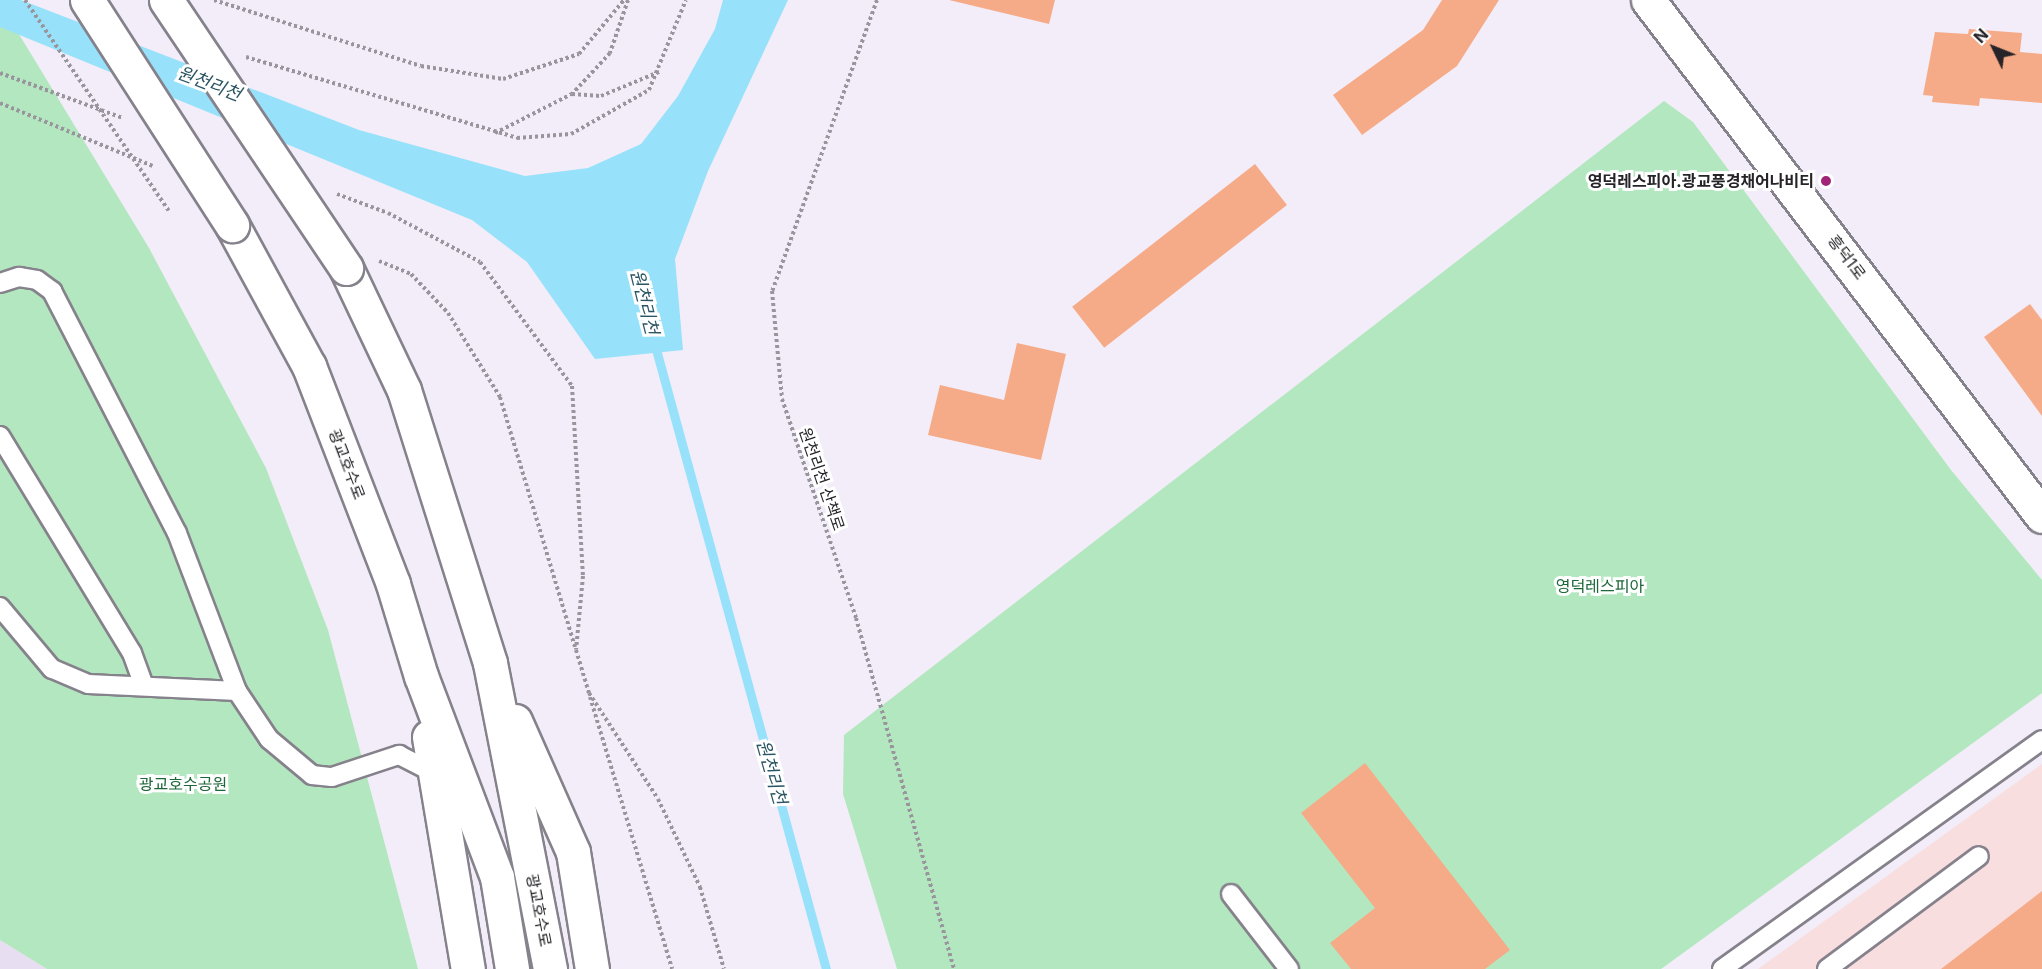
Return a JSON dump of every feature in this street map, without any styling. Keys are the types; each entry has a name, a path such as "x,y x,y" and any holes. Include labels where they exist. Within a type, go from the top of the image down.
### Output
{"main road":[{"name":"광교호수로","path":"87,0 232,225 309,366 393,584 421,676 497,877 513,969"},
{"name":"광교호수로","path":"166,0 346,268 404,390 489,663 550,969"},
{"name":"흥덕1로","path":"1648,0 2042,516"},
{"path":"489,663 573,852 592,969"},
{"path":"421,676 468,969"}],"lane":[{"path":"0,283 19,277 37,280 57,300 177,533 237,691 269,739 312,775 332,777 399,755 435,773"},
{"path":"0,436 132,652 143,683"},
{"path":"0,607 52,669 88,684 143,683 237,691"},
{"path":"1722,969 2042,740"},
{"path":"1827,969 1979,856"},
{"path":"1231,894 1289,969"}],"path":[{"path":"25,0 169,211"},
{"path":"214,0 421,66 503,79 579,54 626,0"},
{"path":"495,133 572,94 610,53 626,0"},
{"path":"242,56 495,133 517,138 571,134 650,90 686,0"},
{"name":"원천리천 산책로","path":"877,0 772,291 783,399 856,618 954,969"},
{"path":"572,94 601,96 659,71"},
{"path":"0,73 133,121"},
{"path":"332,193 388,213 480,262 572,386 583,576 576,650 589,693 636,761 700,887 724,969"}],"shaded area":[{"path":"2042,764 2042,969 1758,969"},
{"path":"0,940 47,969 0,969"}],"green space":[{"name":"광교호수공원","path":"0,3 149,248 266,468 328,630 418,969 47,969 0,940"},
{"name":"영덕레스피아","path":"1664,101 1693,122 1951,470 2042,580 2042,693 1661,969 897,969 843,794 844,735"}],"water":[{"path":"0,0 21,0 359,130 525,176 588,168 641,144 678,96 715,29 723,0 788,0 708,171 675,259 683,350 595,359 527,262 472,220 0,27"}],"building":[{"path":"949,0 1055,0 1049,24"},
{"path":"1442,0 1499,0 1457,66 1362,135 1333,95 1423,30"},
{"path":"1969,29 2022,33 2020,52 2042,54 2042,103 1980,98 1979,106 1932,102 1933,96 1923,95 1935,32 1968,34"},
{"path":"1255,164 1287,205 1104,348 1072,307"},
{"path":"2030,304 2042,320 2042,416 1984,337"},
{"path":"1017,343 1066,354 1041,460 928,435 940,385 1004,400"},
{"path":"1365,763 1510,950 1485,969 1351,969 1330,943 1375,908 1301,813"},
{"path":"2042,891 2042,969 1941,969"}],"waterway":[{"name":"원천리천","path":"654,342 826,969"}],"place":[{"name":"영덕레스피아.광교풍경채어나비티","path":"1826,181"}]}
